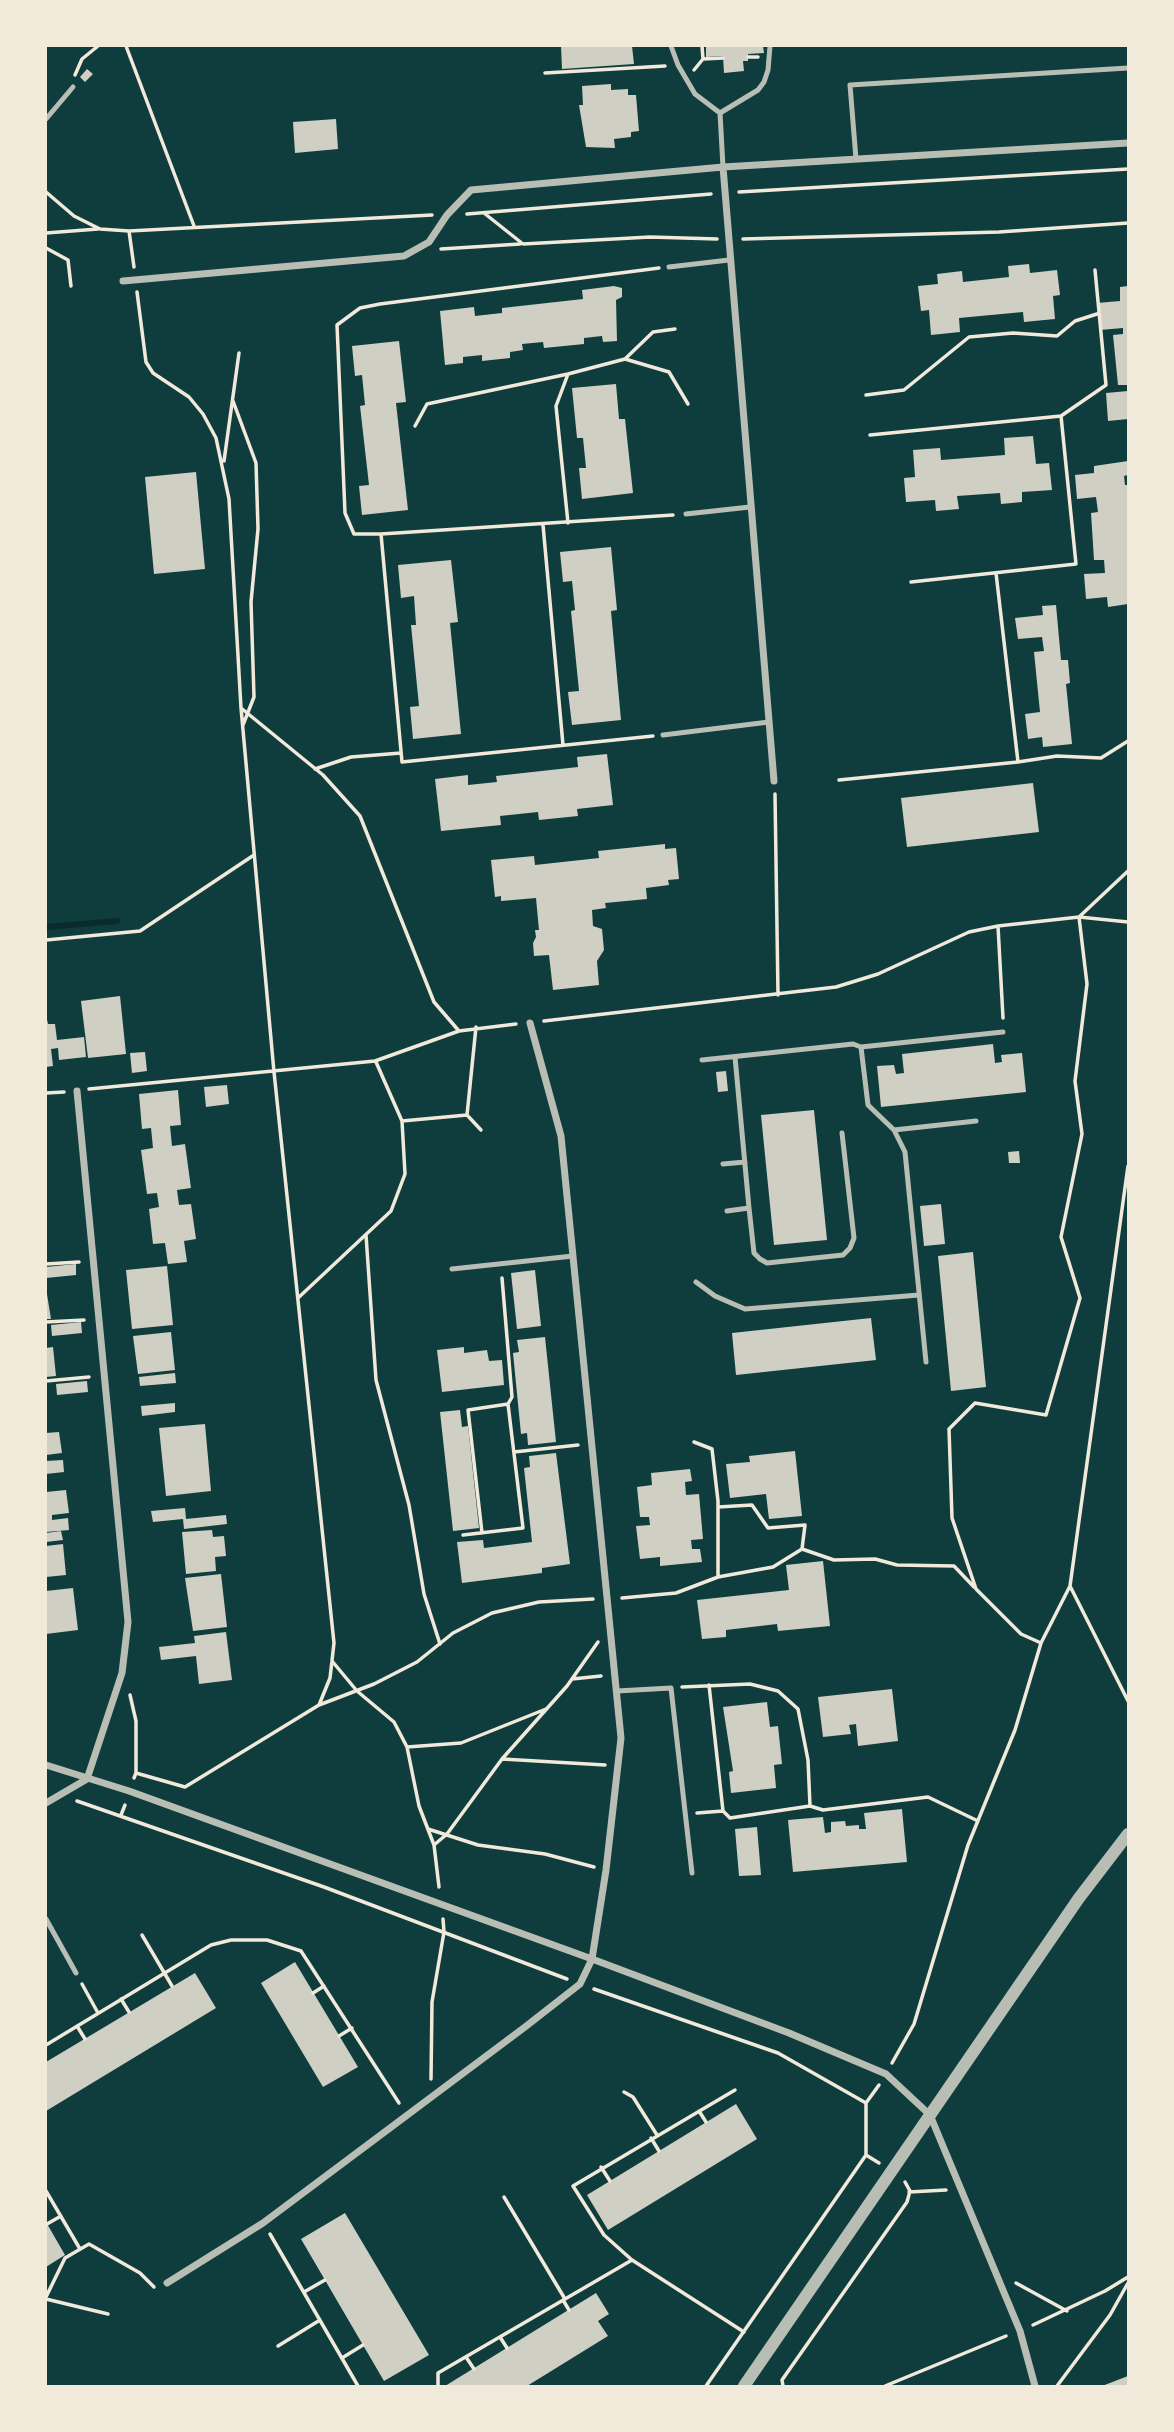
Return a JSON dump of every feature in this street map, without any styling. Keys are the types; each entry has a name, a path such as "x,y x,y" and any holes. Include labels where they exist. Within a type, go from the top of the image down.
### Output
{"street":[{"path":"123,281 381,259 419,250 429,242 447,215 471,190 723,167 1129,144"},
{"path":"723,167 774,781"},
{"path":"167,2283 263,2223 580,1984 592,1959 606,1870 621,1738 561,1136 530,1023"},
{"path":"46,1802 87,1779 118,1683 128,1622 77,1091"},
{"path":"46,1765 129,1791 592,1959 789,2033 886,2074 930,2115 1020,2331 1035,2386"},
{"path":"744,2386 890,2172 1129,1834"},
{"path":"1111,1857 1129,1847"}],"lane":[{"path":"671,46 678,65 695,94 720,113 723,167"},
{"path":"720,113 758,90 764,82 770,46"},
{"path":"856,159 850,85 1129,68"},
{"path":"46,119 74,87"},
{"path":"669,267 729,260"},
{"path":"686,514 750,507"},
{"path":"663,735 769,722"},
{"path":"702,1060 1003,1032"},
{"path":"861,1047 868,1105 894,1130 905,1152 926,1362"},
{"path":"736,1057 754,1253 760,1259 767,1263 843,1255 850,1248 854,1238 842,1133"},
{"path":"894,1130 976,1121"},
{"path":"723,1164 745,1161"},
{"path":"727,1211 749,1208"},
{"path":"452,1269 573,1256"},
{"path":"696,1282 715,1296 745,1309 919,1295"},
{"path":"617,1691 671,1688 692,1873"},
{"path":"46,1919 76,1973"}],"path":[{"path":"74,87 76,70 82,59 98,46"},
{"path":"126,46 194,226"},
{"path":"686,80 703,59 702,46"},
{"path":"703,59 723,58"},
{"path":"545,73 678,65"},
{"path":"46,233 483,213 581,202 1129,169"},
{"path":"46,192 74,216 100,229"},
{"path":"483,213 523,244"},
{"path":"419,250 650,237 727,240 999,232 1129,223"},
{"path":"129,231 146,362 153,373 189,397 203,414 216,438 229,499 241,708 254,855 334,1643 330,1678 319,1705"},
{"path":"46,248 68,260 71,286"},
{"path":"669,267 380,304 360,308 337,325 345,513 354,534 543,525 686,514"},
{"path":"870,435 1061,416 1106,385 1097,314 1095,270"},
{"path":"866,395 904,390 969,337 1013,333 1057,336 1075,321 1097,314"},
{"path":"415,426 427,404 625,359 653,332 675,329"},
{"path":"223,463 239,353"},
{"path":"625,359 669,372 688,404"},
{"path":"568,374 556,406 568,523"},
{"path":"233,401 256,463 258,529 251,602 254,696 243,727"},
{"path":"911,582 1076,564 1061,416"},
{"path":"543,525 564,745"},
{"path":"381,534 402,762 663,735"},
{"path":"996,573 1017,762"},
{"path":"241,708 315,769 360,816 434,1002 459,1031"},
{"path":"839,780 1057,756 1101,758 1129,741"},
{"path":"315,769 351,757 401,753"},
{"path":"774,781 778,996"},
{"path":"46,940 140,931 254,855"},
{"path":"1079,918 1129,871"},
{"path":"976,1589 952,1518 949,1429 975,1403 1046,1415 1080,1298 1061,1237 1082,1134 1075,1081 1087,984 1079,918"},
{"path":"46,1093 375,1060 476,1027 778,996 836,987 878,974 969,932 998,926 1079,918 1129,922"},
{"path":"998,926 1003,1032"},
{"path":"476,1027 467,1115 481,1130"},
{"path":"298,1298 391,1211 405,1174 402,1121 375,1060"},
{"path":"402,1121 467,1115"},
{"path":"706,2386 866,2155 866,2103 914,2025 942,1927 978,1821 1015,1730 1041,1643 1070,1586 1129,1166"},
{"path":"366,1235 376,1380 409,1505 424,1594 440,1644"},
{"path":"46,1264 79,1261 79,1268"},
{"path":"463,1535 523,1528 508,1404 512,1397 500,1263"},
{"path":"46,1322 84,1319 85,1326"},
{"path":"46,1381 92,1377 92,1384"},
{"path":"482,1533 468,1410 508,1404"},
{"path":"694,1442 712,1449 718,1507 718,1577"},
{"path":"514,1452 593,1444"},
{"path":"718,1507 752,1505 768,1528 805,1525 802,1549"},
{"path":"802,1549 834,1560 874,1559 897,1565 954,1566 1021,1634 1041,1643"},
{"path":"136,1773 185,1787 319,1705 416,1662 453,1633 492,1613 539,1602 676,1593 718,1577 773,1567 802,1549"},
{"path":"1070,1586 1129,1701"},
{"path":"434,1845 447,1834 502,1759 572,1679 611,1623"},
{"path":"332,1661 357,1690 394,1722 407,1746 419,1806 434,1845 444,1932 432,2002 430,2097"},
{"path":"572,1679 615,1675"},
{"path":"118,1683 132,1697 136,1773 121,1815"},
{"path":"671,1688 750,1684 778,1691 798,1709 808,1760 810,1806"},
{"path":"709,1685 723,1811 730,1818 810,1806 823,1810 928,1797 978,1821"},
{"path":"407,1746 461,1743 547,1709"},
{"path":"502,1759 618,1766"},
{"path":"58,1795 121,1815 580,1984 778,2053 866,2103"},
{"path":"685,1813 723,1811"},
{"path":"428,1829 478,1845 545,1854 606,1870"},
{"path":"142,1935 172,1986"},
{"path":"46,2045 211,1945 231,1940 267,1940 301,1951 407,2115"},
{"path":"76,1973 99,2013"},
{"path":"313,1993 324,1986"},
{"path":"121,1999 129,2012"},
{"path":"77,2026 85,2039"},
{"path":"339,2036 352,2028"},
{"path":"736,2090 601,2167 573,2186 604,2235 632,2260 744,2332"},
{"path":"624,2092 633,2096 657,2135"},
{"path":"699,2111 706,2122"},
{"path":"651,2138 659,2151"},
{"path":"781,2386 907,2202 909,2192 904,2181 866,2155"},
{"path":"601,2167 610,2181"},
{"path":"909,2192 962,2189"},
{"path":"46,2191 80,2249"},
{"path":"505,2197 569,2310"},
{"path":"47,2224 61,2216"},
{"path":"263,2223 358,2386"},
{"path":"108,2314 46,2298 65,2259 89,2244 140,2273 156,2289"},
{"path":"438,2386 438,2374 632,2260"},
{"path":"304,2292 325,2280"},
{"path":"1013,2282 1067,2311"},
{"path":"1057,2386 1110,2315 1129,2283"},
{"path":"278,2346 320,2320"},
{"path":"500,2337 507,2348"},
{"path":"342,2358 363,2345"},
{"path":"466,2357 474,2369"}],"building":[{"path":"561,46 632,46 634,64 562,69"},
{"path":"706,46 763,46 764,53 748,54 748,61 743,61 744,71 724,73 723,56 706,57"},
{"path":"87,69 93,74 85,82 80,77"},
{"path":"611,84 611,90 628,89 628,95 636,95 639,131 631,132 631,137 614,139 615,148 586,147 579,105 583,105 582,86"},
{"path":"336,119 338,149 295,153 293,122"},
{"path":"1029,264 1030,273 1057,270 1060,295 1053,296 1055,319 1024,322 1023,312 959,318 960,332 931,335 929,310 921,311 918,286 938,284 937,274 962,271 963,282 1009,277 1008,266"},
{"path":"614,286 622,288 622,297 616,300 617,341 603,342 602,336 584,338 584,344 544,348 543,342 522,344 523,350 510,352 510,358 482,361 482,355 463,357 463,363 445,365 440,311 474,307 475,316 502,313 502,308 583,299 582,290"},
{"path":"1128,286 1128,385 1118,385 1113,335 1123,334 1123,328 1100,330 1097,303 1120,301 1120,287"},
{"path":"399,341 406,402 396,403 408,510 362,515 359,486 369,485 360,406 365,405 362,375 355,376 352,346"},
{"path":"616,384 619,419 625,419 633,493 582,499 579,468 586,468 583,438 577,438 572,388"},
{"path":"1128,391 1128,419 1108,421 1106,393"},
{"path":"1033,436 1036,464 1049,463 1052,490 1022,492 1022,502 1001,504 1000,493 957,496 959,509 936,511 935,500 906,502 904,478 915,477 913,450 940,448 941,460 1005,455 1004,438"},
{"path":"1128,461 1128,475 1124,476 1125,485 1128,485 1128,604 1108,607 1107,597 1086,599 1084,574 1105,573 1104,560 1094,560 1091,513 1098,512 1096,497 1077,499 1075,475 1094,473 1094,466"},
{"path":"196,472 205,569 154,574 145,477"},
{"path":"611,547 617,610 611,611 621,720 572,725 568,692 579,691 571,611 575,610 572,581 563,582 560,552"},
{"path":"451,560 458,622 450,623 461,734 413,739 410,707 419,706 411,625 416,625 414,596 401,598 398,565"},
{"path":"1056,605 1061,660 1068,660 1070,683 1066,684 1072,744 1043,747 1042,737 1028,739 1025,714 1040,712 1034,652 1044,651 1042,637 1018,639 1015,618 1043,615 1042,606"},
{"path":"607,754 613,805 577,809 578,816 539,820 538,812 500,816 501,825 441,831 435,779 468,775 468,785 497,782 496,776 578,767 577,757"},
{"path":"1033,783 1039,832 907,847 901,798"},
{"path":"665,844 665,849 676,848 679,879 668,880 669,885 646,888 647,899 605,903 606,908 592,910 593,926 602,929 604,950 597,961 599,985 553,990 549,955 534,956 535,930 539,930 536,898 501,901 501,896 495,897 491,860 534,856 535,865 599,858 598,851"},
{"path":"120,996 126,1054 88,1058 81,1001"},
{"path":"46,1015 48,1024 55,1024 57,1040 84,1037 86,1057 59,1060 58,1048 51,1049 53,1066 46,1067"},
{"path":"993,1044 995,1063 1002,1062 1001,1055 1022,1053 1026,1092 881,1107 877,1066 894,1065 896,1074 904,1073 902,1054"},
{"path":"145,1052 147,1071 132,1073 130,1053"},
{"path":"726,1071 728,1091 718,1092 716,1072"},
{"path":"227,1085 229,1104 206,1107 204,1087"},
{"path":"178,1090 181,1125 170,1126 172,1146 185,1144 191,1188 177,1190 179,1205 191,1204 196,1239 184,1241 187,1262 168,1264 165,1243 153,1244 149,1209 159,1207 157,1193 147,1194 141,1150 153,1148 151,1128 142,1129 139,1094"},
{"path":"814,1110 827,1240 774,1245 761,1115"},
{"path":"1019,1151 1020,1163 1009,1163 1008,1152"},
{"path":"941,1204 945,1244 924,1246 920,1206"},
{"path":"973,1252 986,1387 951,1391 938,1256"},
{"path":"76,1264 76,1275 46,1278 46,1267"},
{"path":"167,1266 173,1325 132,1329 126,1270"},
{"path":"535,1270 541,1326 517,1329 511,1273"},
{"path":"46,1288 51,1319 46,1319"},
{"path":"871,1318 876,1360 736,1375 732,1333"},
{"path":"81,1322 82,1333 52,1336 51,1325"},
{"path":"171,1332 175,1370 138,1374 133,1336"},
{"path":"545,1337 556,1442 528,1445 527,1433 521,1434 513,1353 519,1352 517,1340"},
{"path":"53,1347 56,1376 46,1377 46,1348"},
{"path":"464,1347 464,1353 487,1350 489,1361 502,1360 504,1385 442,1392 437,1350"},
{"path":"175,1373 176,1383 140,1386 139,1377"},
{"path":"87,1381 88,1392 57,1395 56,1384"},
{"path":"175,1403 175,1412 142,1416 141,1406"},
{"path":"460,1410 462,1427 468,1426 479,1528 453,1531 440,1412"},
{"path":"205,1424 211,1491 166,1496 159,1428"},
{"path":"59,1432 62,1453 46,1455 46,1433"},
{"path":"795,1451 802,1516 769,1519 766,1494 730,1498 726,1464 750,1462 749,1456"},
{"path":"556,1453 570,1564 542,1568 542,1573 462,1583 457,1542 483,1540 484,1548 532,1542 524,1468 530,1467 529,1456"},
{"path":"63,1460 64,1472 46,1474 46,1461"},
{"path":"690,1469 692,1481 685,1482 686,1495 699,1494 703,1539 691,1540 692,1549 700,1549 702,1562 660,1566 660,1557 640,1559 636,1526 650,1525 649,1517 640,1517 637,1487 652,1485 651,1473"},
{"path":"66,1490 69,1513 52,1515 52,1520 68,1518 69,1530 46,1532 46,1492"},
{"path":"185,1508 186,1519 226,1515 227,1524 184,1529 183,1519 153,1522 151,1511"},
{"path":"212,1530 213,1537 224,1536 226,1556 215,1557 216,1571 186,1574 182,1532"},
{"path":"61,1531 63,1540 46,1542 46,1533"},
{"path":"63,1544 66,1575 46,1577 46,1546"},
{"path":"823,1561 830,1626 778,1631 777,1624 726,1630 726,1637 702,1639 697,1600 789,1590 786,1565"},
{"path":"221,1574 227,1627 193,1631 185,1578"},
{"path":"73,1588 78,1630 46,1634 46,1591"},
{"path":"226,1632 232,1680 199,1684 196,1656 161,1660 159,1647 195,1643 194,1636"},
{"path":"892,1689 898,1741 858,1746 856,1724 849,1725 851,1734 823,1737 818,1697"},
{"path":"767,1702 770,1727 778,1726 782,1764 774,1765 776,1788 731,1793 729,1772 733,1771 723,1707"},
{"path":"902,1809 907,1862 793,1872 788,1820 823,1817 825,1833 831,1832 831,1822 845,1821 846,1826 859,1825 859,1829 866,1829 864,1813"},
{"path":"757,1827 761,1875 739,1876 735,1829"},
{"path":"295,1962 358,2067 323,2087 261,1983"},
{"path":"195,1973 216,2008 46,2111 46,2062"},
{"path":"736,2104 757,2139 608,2230 587,2195"},
{"path":"345,2213 429,2355 384,2381 301,2239"},
{"path":"46,2222 65,2255 46,2267"},
{"path":"596,2293 609,2314 598,2321 608,2336 527,2386 445,2386"},
{"path":"1128,2376 1128,2386 1102,2386"}],"waterway":[{"path":"46,927 117,921"}]}
